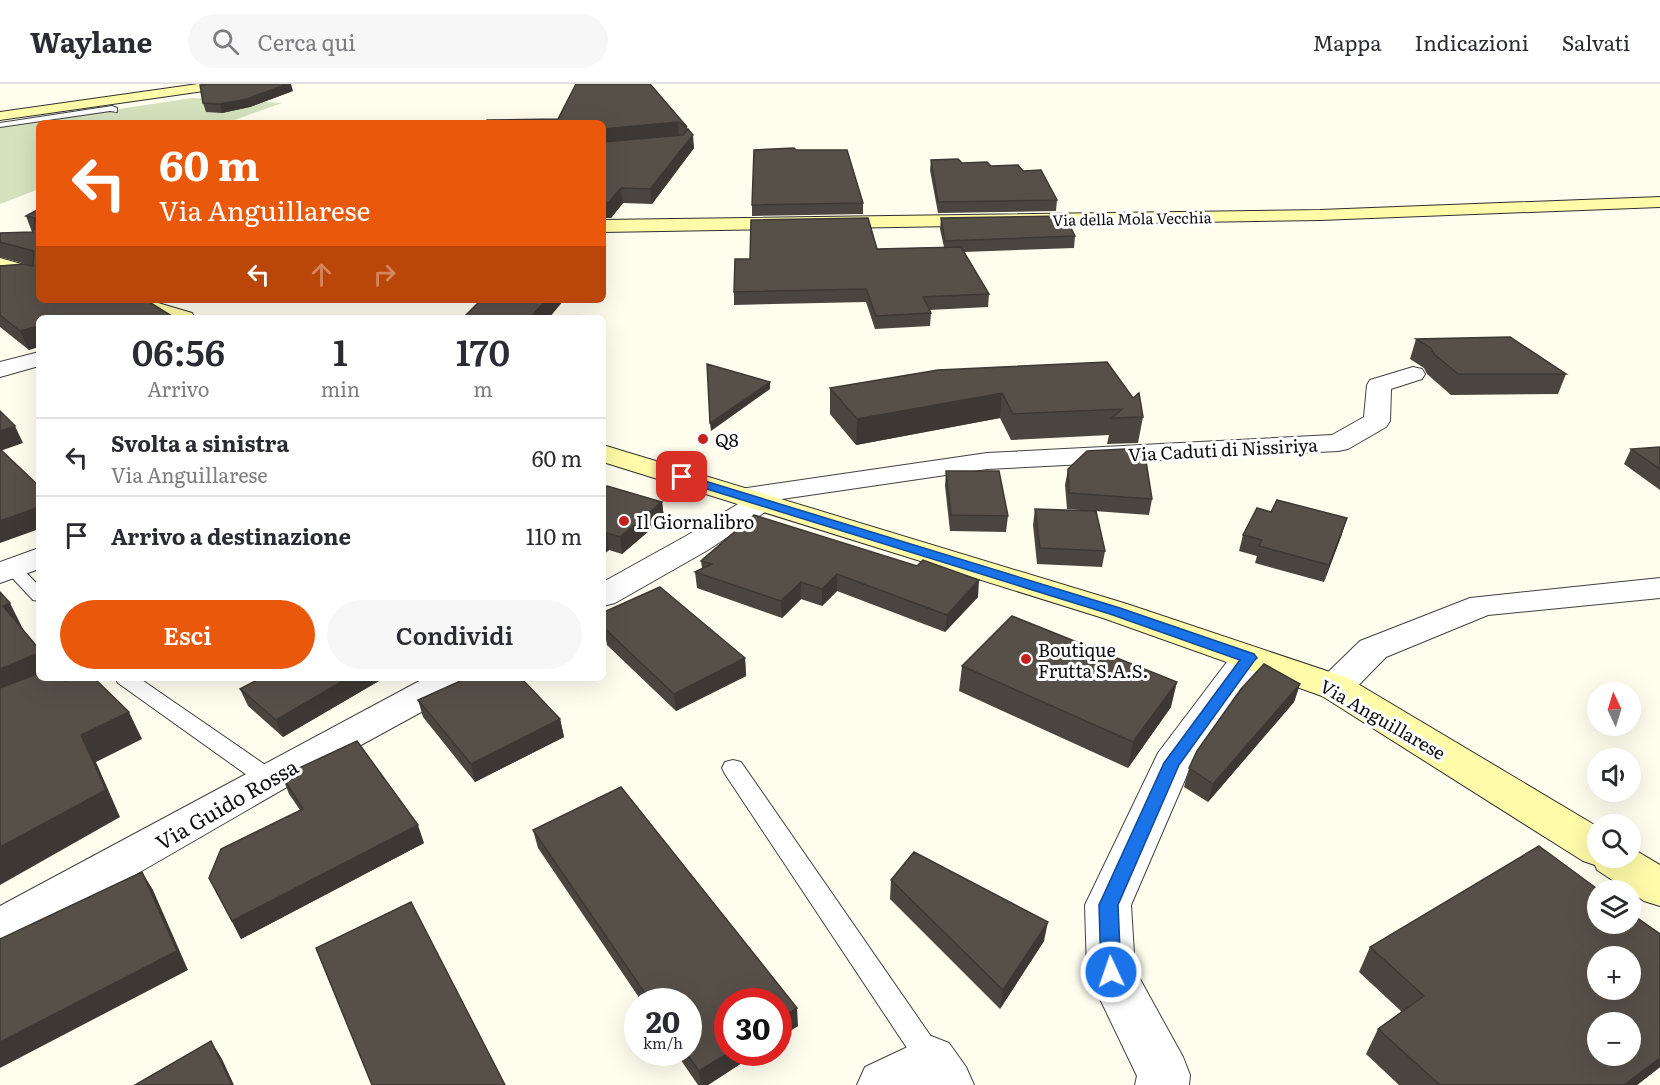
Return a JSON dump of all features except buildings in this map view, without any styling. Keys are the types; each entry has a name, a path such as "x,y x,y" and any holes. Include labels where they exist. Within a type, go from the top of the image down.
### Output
{"street":[{"path":"0,116 225,84"},
{"name":"Via della Mola Vecchia","path":"606,226 1309,215 1660,202"},
{"path":"5,271 36,275"},
{"path":"135,303 174,315"},
{"path":"0,370 36,361"},
{"name":"Via Caduti di Nissiriya","path":"752,499 987,460 1338,443 1377,421 1379,385 1413,374"},
{"name":"Via Anguillarese","path":"606,454 1115,611 1335,687 1587,842"},
{"path":"606,594 697,543 752,499"},
{"path":"1335,687 1373,649 1482,605 1660,588"},
{"path":"1162,1085 1164,1075 1111,972 1108,905 1172,763 1249,658"},
{"name":"Via Guido Rossa","path":"0,929 449,681"},
{"path":"1629,868 1660,888"},
{"path":"884,1085 939,1073"}],"lane":[{"path":"0,125 112,108 114,110"},
{"path":"17,566 36,592"},
{"path":"129,681 269,779"},
{"path":"734,768 939,1073"}],"green space":[{"path":"192,98 282,103 234,120 46,120"},
{"path":"36,122 36,190 0,204 0,127"}],"place":[{"name":"Q8","path":"703,439"},
{"name":"Il Giornalibro","path":"624,521"},
{"name":"Boutique Frutta S.A.S.","path":"1026,659"}],"route":[{"path":"682,477 1115,611 1249,658 1172,763 1108,905 1111,972"}]}
